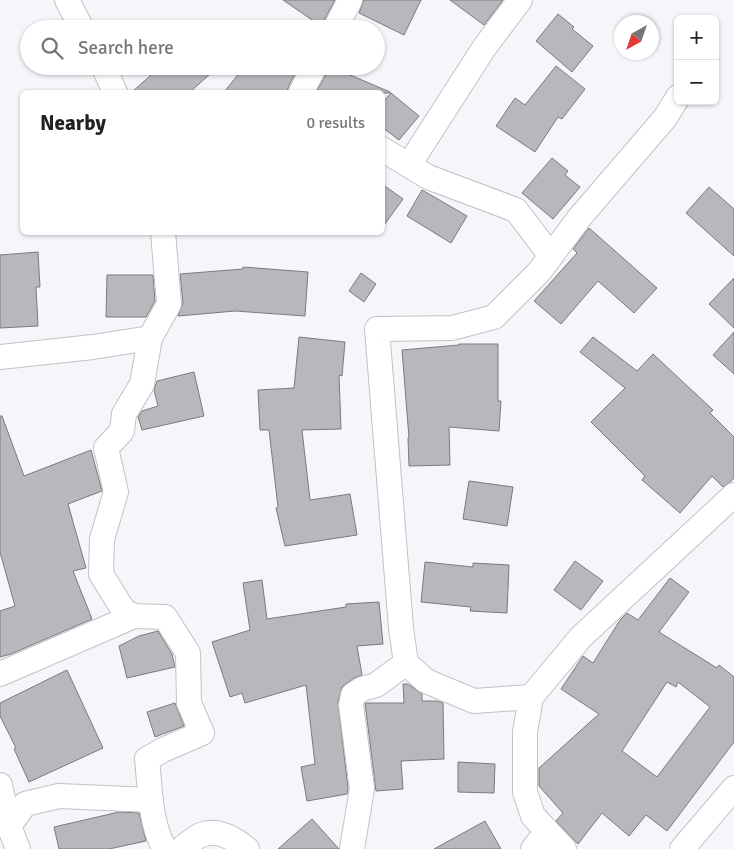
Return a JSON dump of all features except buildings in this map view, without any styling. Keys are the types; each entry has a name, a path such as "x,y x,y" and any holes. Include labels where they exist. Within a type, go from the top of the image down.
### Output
{"street":[{"path":"67,0 77,20"},
{"path":"340,20 350,0"},
{"path":"409,165 484,48 520,0"},
{"path":"106,75 114,90"},
{"path":"302,90 310,75"},
{"path":"531,697 474,701 426,681 406,664 401,628 377,329 452,328 494,317 539,272 580,217 665,118 674,103"},
{"path":"385,151 428,177 516,210 551,256"},
{"path":"163,235 169,304 150,338 142,384 124,414 122,431 106,448 116,492 102,539 101,574 124,611 134,616 165,617 188,653 189,703 202,733 147,759 151,800 158,838 164,849"},
{"path":"0,357 93,347 150,338"},
{"path":"564,849 540,840 525,792 525,732 531,697 581,637 734,495"},
{"path":"0,674 134,616"},
{"path":"352,849 362,789 351,705 354,695 362,689 376,685 406,664"},
{"path":"0,785 9,826 18,849"},
{"path":"694,844 734,788"},
{"path":"9,826 25,804 59,796 151,800"},
{"path":"181,849 204,834 218,833 236,840 247,849"}]}
